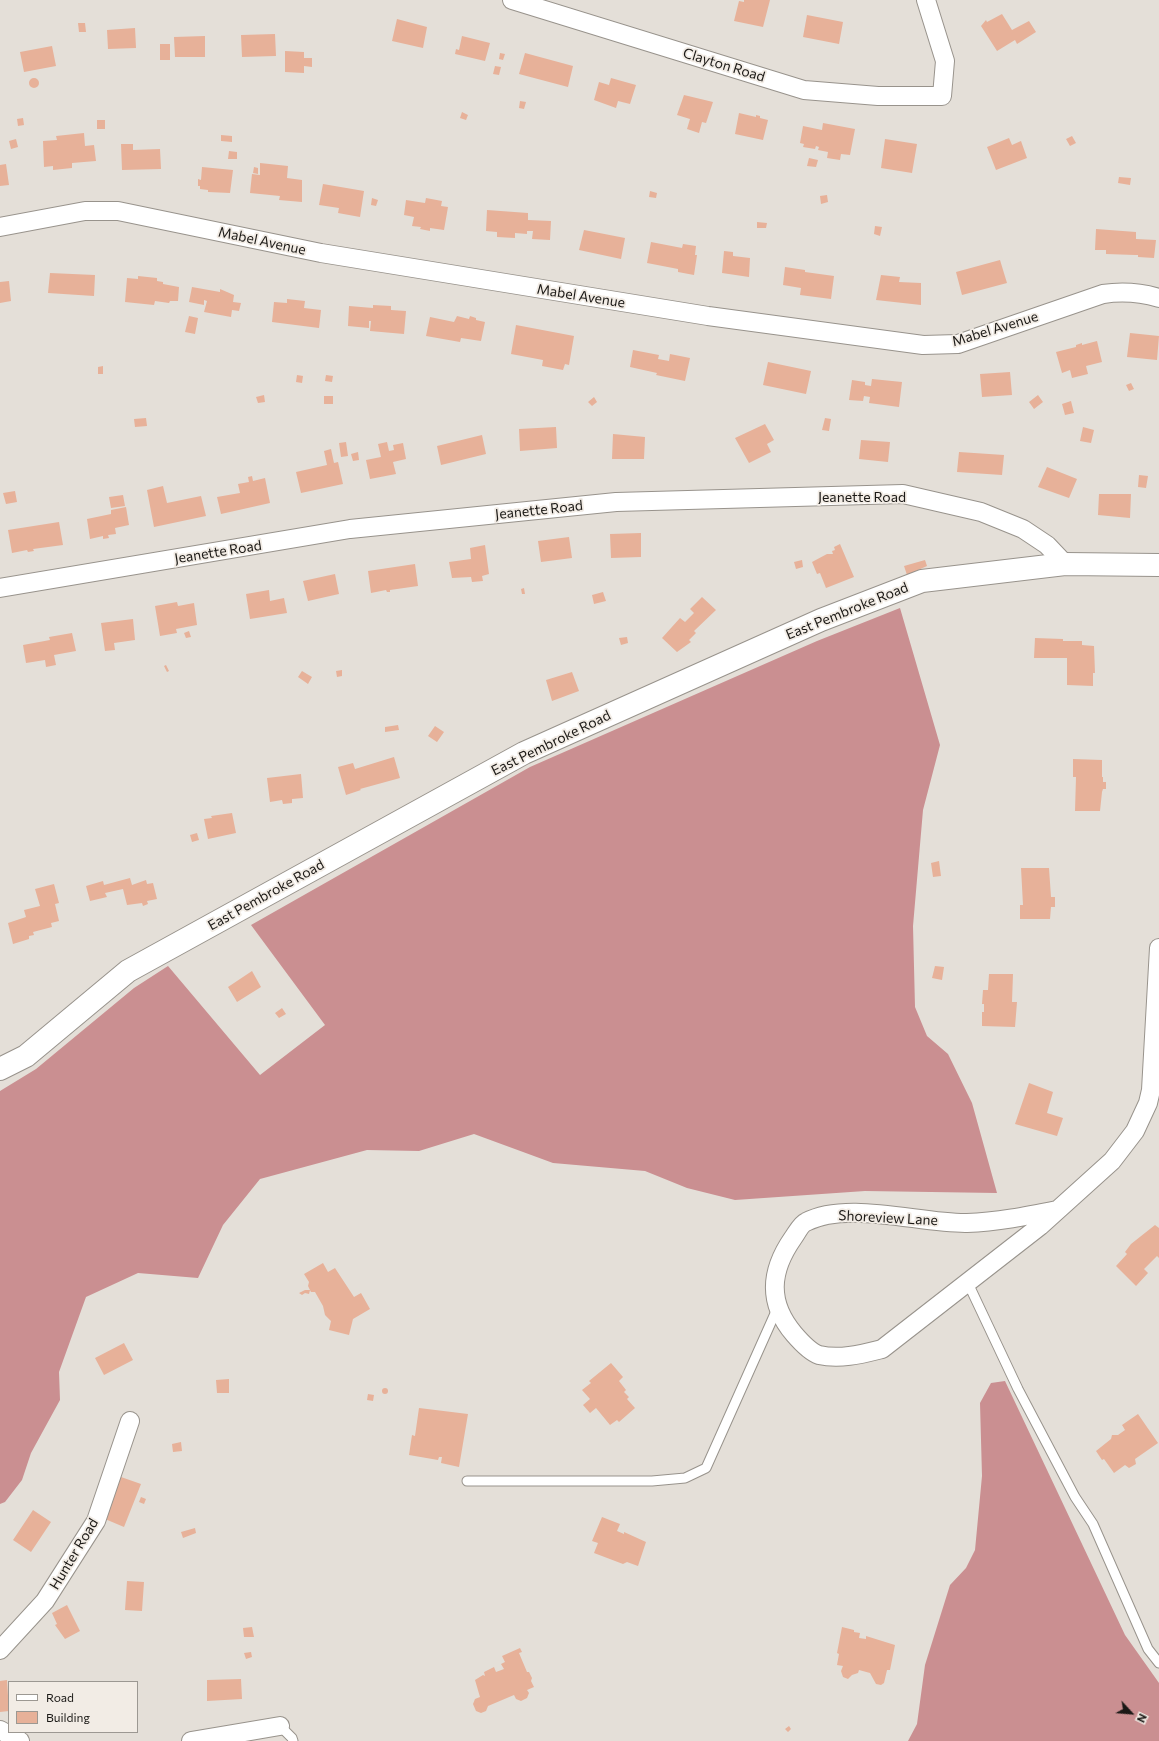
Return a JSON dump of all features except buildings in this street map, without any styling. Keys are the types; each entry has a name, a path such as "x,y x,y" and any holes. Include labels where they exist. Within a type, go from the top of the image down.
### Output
{"street":[{"name":"Clayton Road","path":"512,0 804,90 878,96 942,96 945,61 926,0"},
{"name":"Mabel Avenue","path":"0,227 84,211 118,211 344,257 708,316 923,345 958,344 1103,294 1123,291 1141,292 1159,298"},
{"name":"Jeanette Road","path":"0,588 350,530 616,502 903,494 981,512 1023,529 1047,545 1065,564"},
{"name":"East Pembroke Road","path":"0,1069 26,1056 128,971 524,753 820,620 922,581 1065,564 1159,565"},
{"name":"Shoreview Lane","path":"1057,1210 1009,1219 966,1223 873,1214 835,1213 804,1222 782,1255 774,1281 777,1309 801,1342 819,1354 851,1356 882,1349 966,1282 1040,1226 1112,1162 1135,1131 1148,1103 1151,1090 1159,948"},
{"name":"Hunter Road","path":"0,1650 45,1600 96,1521 130,1421"},
{"path":"191,1741 280,1726"},
{"path":"0,1730 20,1741"}],"lane":[{"path":"966,1282 1018,1389 1075,1497 1093,1524 1148,1649 1159,1663"},
{"path":"467,1481 652,1481 685,1478 706,1468 777,1309"},
{"path":"280,1726 292,1738 293,1741"}],"shaded area":[{"path":"900,608 940,745 923,810 913,926 915,1007 927,1036 948,1054 972,1103 997,1193 865,1191 735,1200 687,1188 645,1171 553,1163 474,1134 419,1151 367,1150 260,1179 223,1225 198,1278 138,1273 86,1297 59,1372 60,1400 31,1453 22,1480 5,1502 0,1504 0,1091 36,1069 134,988 168,966 260,1075 325,1025 251,925 530,767 817,641"},
{"path":"1005,1381 1125,1635 1159,1683 1159,1741 908,1741 917,1724 925,1665 950,1585 966,1568 975,1550 982,1476 980,1403 991,1383"}]}
